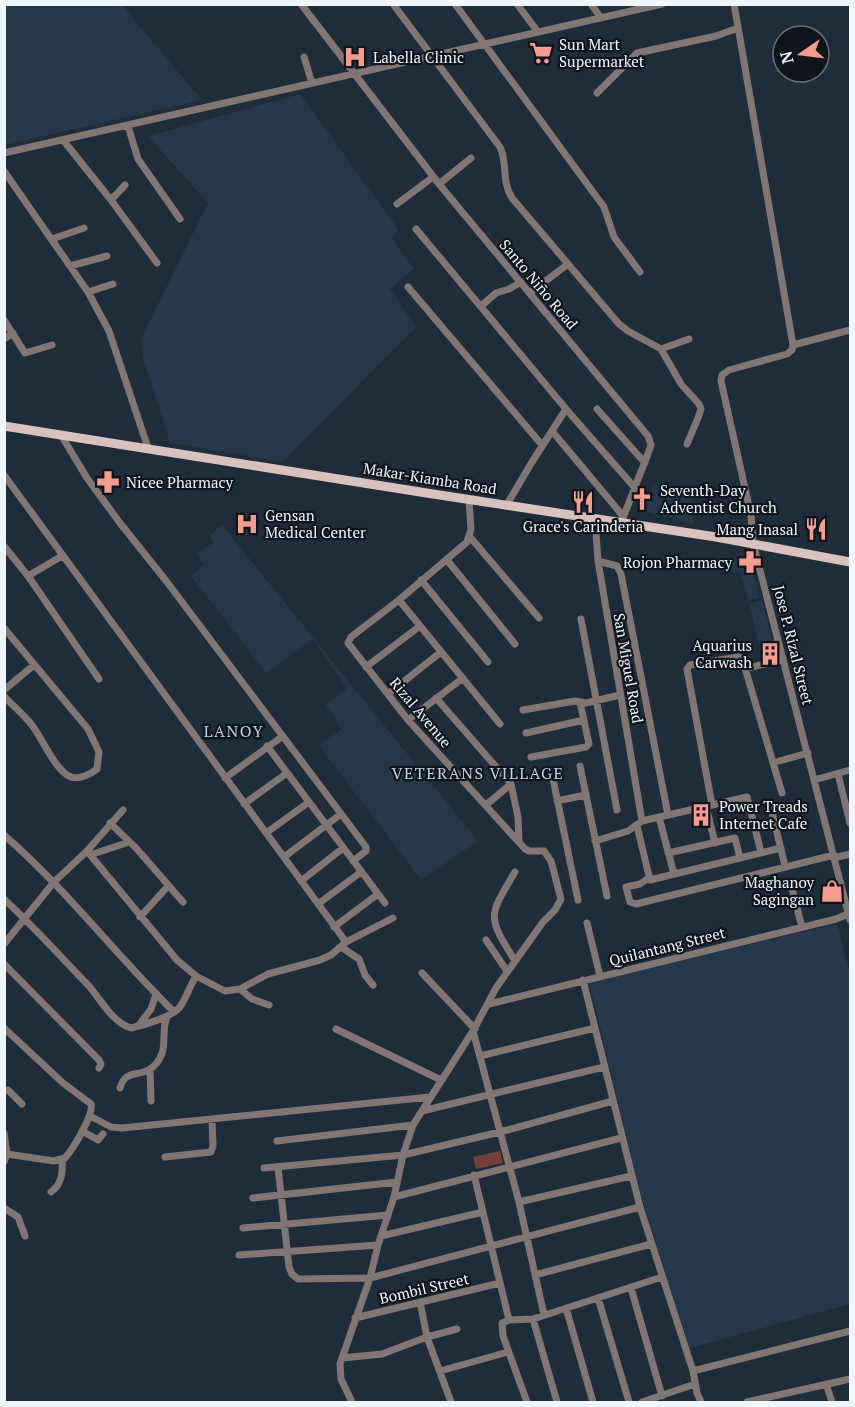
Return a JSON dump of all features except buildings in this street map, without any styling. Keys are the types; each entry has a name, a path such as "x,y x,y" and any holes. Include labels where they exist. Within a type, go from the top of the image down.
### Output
{"main road":[{"name":"Makar-Kiamba Road","path":"4,426 507,506 595,519 622,520 850,562"}],"street":[{"path":"393,4 500,147 504,159 506,185 512,198 619,324 661,349 681,384 700,406 698,418 687,444"},
{"path":"455,4 604,207 618,244 640,272"},
{"path":"517,4 538,32"},
{"path":"591,4 601,18"},
{"path":"4,153 662,4"},
{"path":"734,4 794,345 850,330"},
{"name":"Santo Niño Road","path":"302,5 439,184 648,436 651,445 622,520"},
{"path":"597,93 637,54 716,36 738,28"},
{"path":"304,57 312,83"},
{"path":"128,126 138,159 180,219"},
{"path":"63,140 157,263"},
{"path":"439,184 471,158"},
{"path":"4,171 88,292 109,331 148,448"},
{"path":"397,204 434,177"},
{"path":"111,200 125,185"},
{"path":"52,239 84,228"},
{"path":"416,229 635,488"},
{"path":"70,266 107,256"},
{"path":"530,293 568,264"},
{"path":"481,306 496,293 510,289 521,282"},
{"path":"88,292 113,284"},
{"path":"408,287 543,445"},
{"path":"4,320 25,353 52,345"},
{"path":"4,339 13,333"},
{"path":"661,349 689,339"},
{"name":"Jose P. Rizal Street","path":"794,345 787,354 729,370 722,375 722,386 751,515 753,543 850,915"},
{"path":"507,506 566,409"},
{"path":"597,409 645,463"},
{"path":"552,430 622,520"},
{"path":"61,435 87,478 120,524 167,582 366,848 353,861"},
{"path":"4,475 301,880 334,927 343,944 359,959 365,975 373,985"},
{"path":"469,500 470,537 539,618"},
{"name":"San Miguel Road","path":"595,519 598,561 650,877"},
{"path":"470,537 462,547 399,600 500,724"},
{"path":"4,546 28,576 99,679"},
{"path":"28,576 62,556"},
{"path":"447,560 515,644"},
{"path":"598,561 617,566 621,573 668,815"},
{"path":"421,580 488,662"},
{"name":"Rizal Avenue","path":"399,600 351,637 348,643 408,720 525,849 544,851 551,861 561,899 515,961"},
{"path":"581,619 617,810"},
{"path":"366,667 420,626"},
{"path":"4,628 88,729 99,752 97,769 84,776 69,777 51,756 31,724 4,696"},
{"path":"388,694 441,652"},
{"path":"715,843 687,668 690,665 739,657 746,669 782,793"},
{"path":"746,669 783,659"},
{"path":"4,690 34,665"},
{"path":"408,720 463,678"},
{"path":"523,710 584,703 620,695"},
{"path":"436,698 510,784 518,817 519,842"},
{"path":"531,758 588,746 580,702"},
{"path":"526,733 584,720"},
{"path":"225,777 283,736"},
{"path":"267,746 385,903"},
{"path":"779,761 808,753"},
{"path":"579,766 607,896"},
{"path":"814,780 850,771"},
{"path":"244,804 287,773"},
{"path":"838,774 850,824"},
{"path":"553,779 578,900"},
{"path":"486,805 510,784"},
{"path":"557,801 585,795"},
{"path":"595,841 659,817 747,797 761,852"},
{"path":"266,833 309,802"},
{"path":"770,804 785,866"},
{"path":"5,943 54,882 88,853 110,823 123,810"},
{"path":"284,857 341,814"},
{"path":"659,817 674,874"},
{"path":"110,823 183,902"},
{"path":"4,835 54,882 174,1012"},
{"path":"668,853 735,838 740,858"},
{"path":"88,853 129,842"},
{"path":"301,880 343,848"},
{"path":"781,848 650,880 650,877 640,884 626,887 630,902 636,904 785,866 850,854"},
{"path":"88,853 177,960 196,976 225,991 240,989 268,974 320,960 343,944 393,918"},
{"path":"318,904 361,872"},
{"path":"352,1402 339,1373 342,1358 370,1278 412,1125 474,1030 496,988 515,961 496,929 493,918 495,908 514,872"},
{"path":"791,885 802,927"},
{"path":"140,917 168,886"},
{"path":"334,927 378,894"},
{"path":"4,899 126,1027 138,1027 167,1017 174,1012 179,1008 196,976"},
{"name":"Quilantang Street","path":"489,1004 850,915"},
{"path":"587,923 600,976"},
{"path":"486,940 507,971"},
{"path":"4,964 99,1060 101,1064 99,1068"},
{"path":"422,973 474,1030 519,1202 544,1315"},
{"path":"583,980 639,1207 701,1402"},
{"path":"240,989 252,999 269,1005"},
{"path":"138,1027 151,1009 156,994"},
{"path":"120,1088 126,1076 154,1066 165,1046 167,1017"},
{"path":"4,1028 92,1108 70,1152 62,1159 54,1161 6,1154"},
{"path":"480,1056 595,1028"},
{"path":"336,1029 441,1080"},
{"path":"422,1112 604,1067"},
{"path":"150,1069 151,1101"},
{"path":"6,1090 22,1104"},
{"path":"90,1116 111,1127 122,1128 430,1097"},
{"path":"264,1168 403,1155 500,1132 613,1101"},
{"path":"165,1157 210,1152 213,1146 212,1119"},
{"path":"277,1141 412,1125"},
{"path":"82,1131 98,1140 103,1134"},
{"path":"4,1133 6,1154 4,1162"},
{"path":"394,1197 621,1138"},
{"path":"51,1192 62,1179 62,1159"},
{"path":"278,1167 289,1267 298,1279 370,1278 639,1207"},
{"path":"474,1176 509,1320"},
{"path":"519,1202 631,1176"},
{"path":"253,1198 397,1182"},
{"path":"4,1208 18,1217 25,1236"},
{"path":"381,1236 483,1212"},
{"path":"243,1228 388,1215"},
{"path":"535,1275 651,1244"},
{"path":"239,1255 378,1245"},
{"path":"527,1402 508,1352 501,1325 509,1320 533,1319 662,1277"},
{"name":"Bombil Street","path":"355,1318 500,1284"},
{"path":"631,1288 662,1396"},
{"path":"598,1298 629,1402"},
{"path":"420,1302 427,1337 451,1402"},
{"path":"566,1308 593,1402"},
{"path":"533,1319 557,1402"},
{"path":"342,1358 382,1354 427,1337 457,1329"},
{"path":"693,1371 850,1331"},
{"path":"440,1371 508,1352"},
{"path":"747,1402 850,1379"},
{"path":"642,1402 695,1384"},
{"path":"826,1384 831,1402"},
{"path":"782,1394 785,1402"}],"shaded area":[{"path":"4,5 122,5 202,100 5,145"},
{"path":"300,94 399,230 392,239 414,269 390,289 416,327 282,462 170,443 143,358 141,339 208,203 148,136"},
{"path":"653,484 672,492 673,488 691,494 694,524 644,511"},
{"path":"222,525 478,841 421,880 319,746 342,729 326,705 347,689 313,639 266,673 191,576 204,564 197,554 213,543 210,535"},
{"path":"719,556 751,561 759,598 748,601 740,573 722,571"},
{"path":"762,600 773,643 760,647 749,603"},
{"path":"837,924 850,974 850,1304 690,1348 644,1206 589,982"},
{"path":"500,1151 503,1163 476,1169 473,1157"}],"place":[{"name":"Sun Mart Supermarket","path":"541,53"},
{"name":"Labella Clinic","path":"355,57"},
{"name":"Nicee Pharmacy","path":"108,482"},
{"name":"Seventh-Day Adventist Church","path":"642,499"},
{"name":"Grace's Carinderia","path":"583,502"},
{"name":"Gensan Medical Center","path":"247,524"},
{"name":"Mang Inasal","path":"816,529"},
{"name":"Rojon Pharmacy","path":"750,562"},
{"name":"Aquarius Carwash","path":"770,654"},
{"name":"Power Treads Internet Cafe","path":"701,815"},
{"name":"Maghanoy Sagingan","path":"832,891"}],"district":[{"name":"LANOY","path":"234,731"},
{"name":"VETERANS VILLAGE","path":"478,773"}]}
